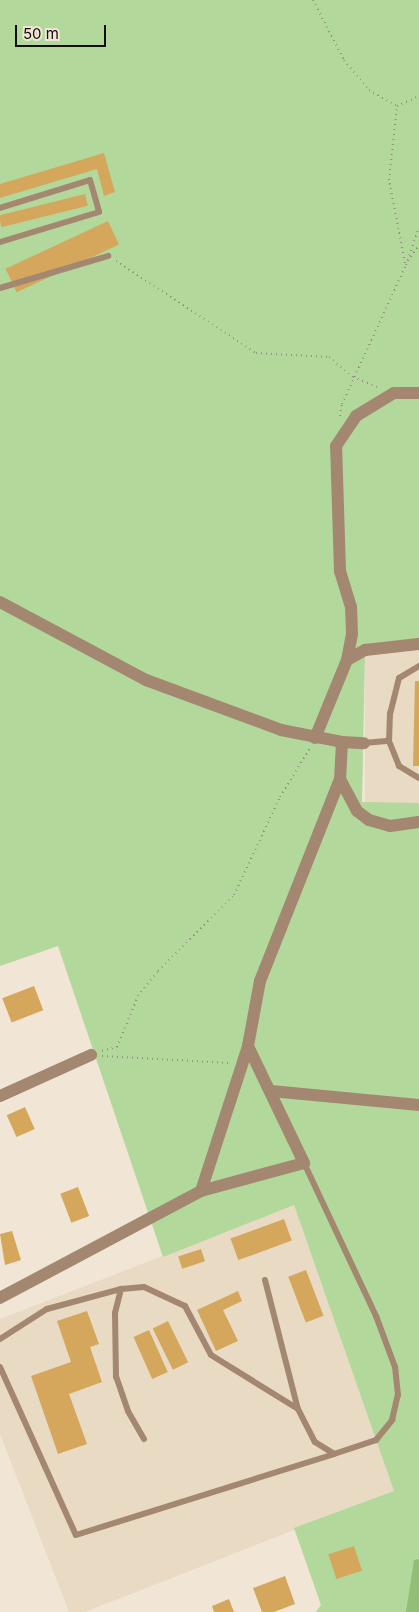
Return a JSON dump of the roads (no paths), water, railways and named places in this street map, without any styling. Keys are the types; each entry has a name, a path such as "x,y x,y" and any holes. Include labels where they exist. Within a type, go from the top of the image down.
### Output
{"street":[{"path":"315,738 347,660 352,634 352,607 340,571 336,446 356,416 394,393 419,393"},
{"path":"0,602 146,680 281,730 315,738 364,743"},
{"path":"347,660 365,650 419,644"},
{"path":"201,1191 248,1046 260,981 340,779 342,742"},
{"path":"340,779 357,811 369,820 390,826 419,822"},
{"path":"0,1298 99,1248 201,1191 304,1163 248,1046"},
{"path":"0,1096 91,1055"},
{"path":"270,1091 419,1105"}],"lane":[{"path":"0,208 90,180 99,212 0,242"},
{"path":"0,288 108,256"},
{"path":"419,666 399,678 390,712 389,741 399,766 419,778"},
{"path":"364,743 389,741"},
{"path":"0,1367 76,1535 376,1440 392,1420 398,1395 394,1366 376,1316 304,1163"},
{"path":"265,1280 298,1409 315,1442 334,1454"},
{"path":"0,1339 47,1310 121,1289 144,1287 185,1306 211,1355 298,1409"},
{"path":"121,1289 115,1314 116,1377 128,1411 144,1439"}]}
